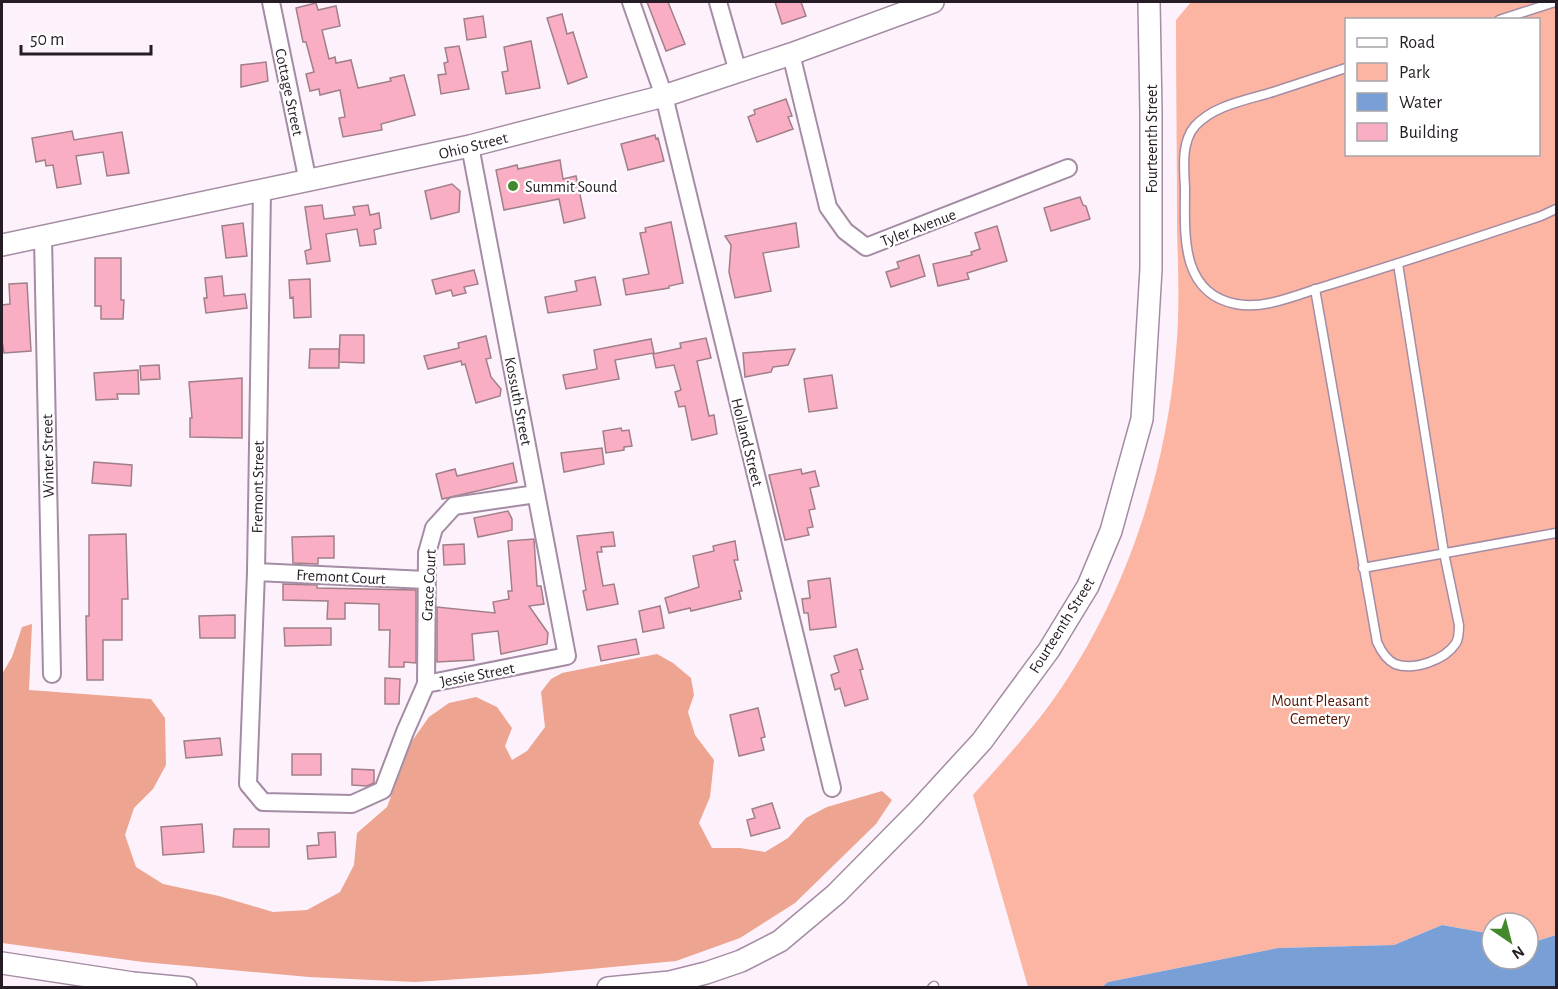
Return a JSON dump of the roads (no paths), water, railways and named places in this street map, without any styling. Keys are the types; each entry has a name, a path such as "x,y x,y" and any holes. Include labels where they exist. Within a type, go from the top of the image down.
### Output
{"street":[{"name":"Cottage Street","path":"271,2 308,182"},
{"name":"Holland Street","path":"631,2 664,96 832,788"},
{"path":"718,2 738,72"},
{"name":"Ohio Street","path":"2,245 470,146 664,96 791,54 933,2"},
{"name":"Fourteenth Street","path":"608,987 670,982 741,962 780,940 836,894 916,813 982,741 1049,650 1088,586 1111,531 1142,419 1151,269 1149,2"},
{"name":"Tyler Avenue","path":"791,54 828,207 844,231 866,247 1068,168"},
{"name":"Kossuth Street","path":"470,146 567,656"},
{"name":"Fremont Street","path":"262,191 256,572 248,784 263,802 352,804"},
{"name":"Winter Street","path":"43,238 52,674"},
{"name":"Grace Court","path":"426,684 427,553 434,528 454,506 536,494"},
{"name":"Fremont Court","path":"256,572 426,580"},
{"name":"Jessie Street","path":"352,804 383,790 426,684 567,656"},
{"path":"2,963 133,983 186,987"}],"lane":[{"path":"1505,18 1555,2"},
{"path":"1345,69 1224,107 1195,126 1190,134 1184,156 1185,243 1191,266 1203,286 1226,301 1245,304 1270,302 1398,264 1557,209"},
{"path":"1315,289 1374,629 1381,651 1395,663 1405,666 1422,664 1448,652 1459,636 1459,625 1444,553 1398,264"},
{"path":"1363,568 1557,533"}],"water":[{"path":"1442,925 1480,932 1480,971 1540,971 1540,940 1556,935 1556,987 1102,987 1108,982 1278,948 1394,945"}],"place":[{"name":"Summit Sound","path":"513,186"}],"park label":[{"name":"Mount Pleasant Cemetery","path":"1320,709"}]}
